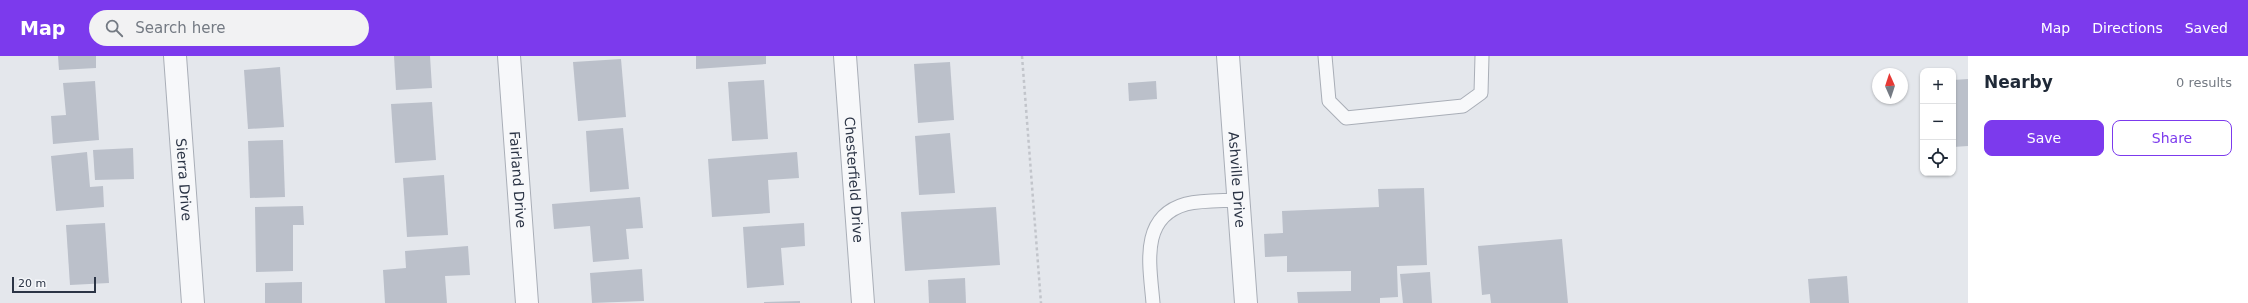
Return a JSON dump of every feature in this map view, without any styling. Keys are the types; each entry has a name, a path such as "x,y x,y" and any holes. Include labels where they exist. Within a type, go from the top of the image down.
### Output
{"street":[{"name":"Sierra Drive","path":"176,56 193,303"},
{"name":"Fairland Drive","path":"509,56 527,303"},
{"name":"Chesterfield Drive","path":"844,56 864,303"},
{"name":"Ashville Drive","path":"1228,56 1246,303"}],"lane":[{"path":"1325,56 1329,101 1346,118 1463,106 1482,93 1482,56"},
{"path":"1153,303 1149,256 1151,237 1157,223 1169,211 1186,204 1238,200"}],"path":[{"path":"1022,56 1041,303"}],"building":[{"path":"58,56 96,56 96,68 59,70"},
{"path":"394,56 430,56 432,88 396,90"},
{"path":"696,56 766,56 766,64 696,69"},
{"path":"621,59 626,117 578,121 573,62"},
{"path":"950,62 954,120 918,123 914,64"},
{"path":"280,67 284,127 248,129 244,70"},
{"path":"1968,79 1968,146 1956,147 1956,80"},
{"path":"764,80 768,139 732,141 728,82"},
{"path":"95,81 99,140 53,144 51,116 66,115 63,83"},
{"path":"1156,81 1157,99 1129,101 1128,83"},
{"path":"432,102 436,160 395,163 391,104"},
{"path":"623,128 629,189 590,192 586,131"},
{"path":"950,133 955,193 919,195 915,136"},
{"path":"283,140 285,197 250,198 248,141"},
{"path":"133,148 134,179 95,180 93,150"},
{"path":"87,152 90,187 103,186 104,207 56,211 51,156"},
{"path":"797,152 799,178 768,180 770,213 712,217 708,159"},
{"path":"444,175 448,235 407,237 403,178"},
{"path":"1424,188 1427,265 1397,266 1398,297 1380,298 1380,303 1298,303 1297,292 1351,291 1351,271 1287,272 1287,256 1265,257 1264,234 1283,233 1282,211 1379,207 1378,189"},
{"path":"640,197 643,228 626,229 629,259 593,262 590,226 554,229 552,204"},
{"path":"303,206 304,225 293,225 293,271 256,272 255,207"},
{"path":"996,207 1000,265 905,271 901,212"},
{"path":"105,223 109,283 70,285 66,225"},
{"path":"804,223 805,246 781,248 784,285 747,288 743,227"},
{"path":"1562,239 1568,303 1491,303 1490,294 1482,295 1478,246"},
{"path":"468,246 470,275 445,276 447,303 385,303 383,270 406,268 405,251"},
{"path":"642,269 644,301 592,303 590,273"},
{"path":"1430,272 1432,303 1403,303 1400,274"},
{"path":"1847,276 1849,303 1810,303 1808,279"},
{"path":"965,278 966,303 929,303 928,280"},
{"path":"302,282 302,303 265,303 265,283"},
{"path":"800,301 800,303 764,303 764,302"}]}
